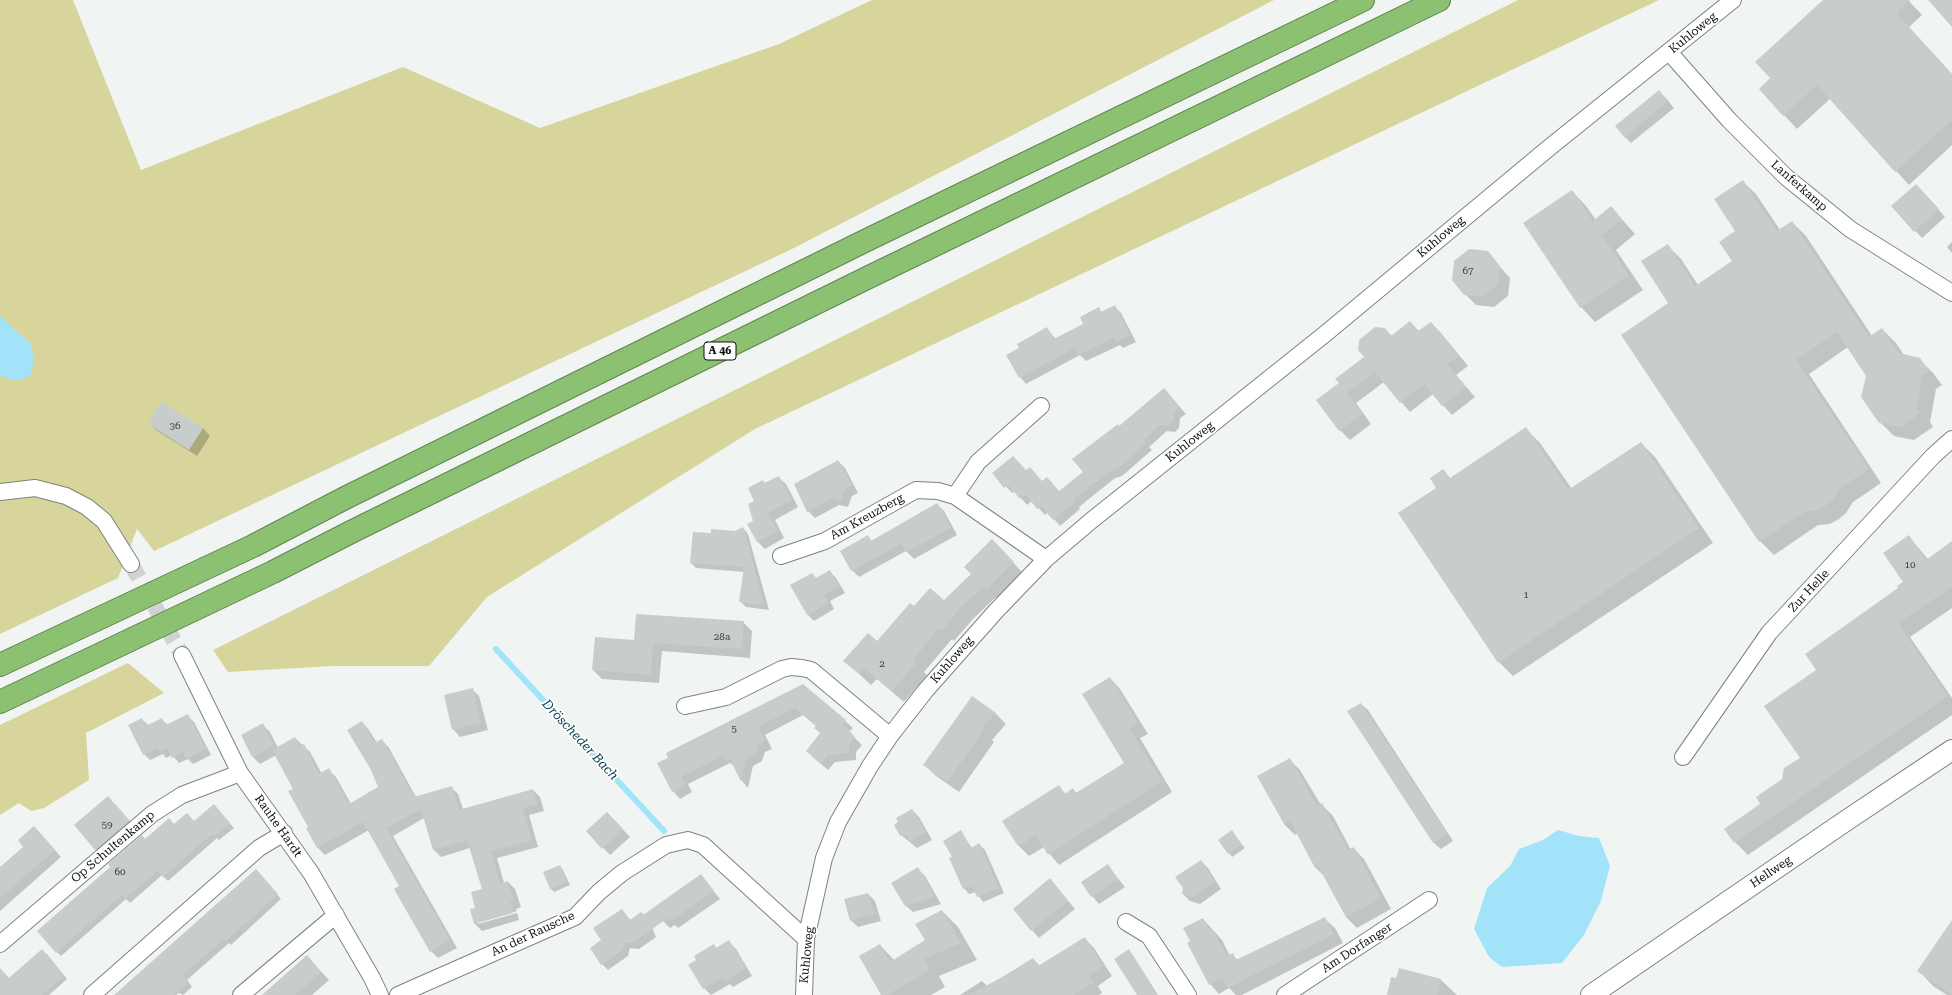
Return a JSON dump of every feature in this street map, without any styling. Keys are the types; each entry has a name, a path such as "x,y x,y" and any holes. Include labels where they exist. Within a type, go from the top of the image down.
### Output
{"highway":[{"path":"0,664 253,546 347,497 871,238 1363,0"},
{"name":"A 46","path":"0,702 273,572 355,530 843,290 1439,0"}],"street":[{"name":"Kuhloweg","path":"804,995 806,940 824,858 838,822 870,766 890,736 926,690 963,647 1046,558 1325,334 1465,217 1733,0"},
{"name":"Lanferkamp","path":"1669,52 1729,120 1786,177 1850,229 1952,293"},
{"path":"955,496 978,462 1041,406"},
{"name":"Zur Helle","path":"1683,757 1769,633 1933,456 1952,439"},
{"path":"0,492 35,488 66,496 87,507 104,521 131,564"},
{"name":"Am Kreuzberg","path":"781,556 825,541 916,490 938,491 955,496 1046,558"},
{"name":"Rauhe Hardt","path":"182,655 240,773 311,873 380,995"},
{"path":"685,706 726,697 782,669 791,667 802,668 811,670 890,736"},
{"name":"Hellweg","path":"1591,995 1840,824 1952,750"},
{"name":"Op Schultenkamp","path":"0,944 152,814 182,796 240,773"},
{"path":"92,995 259,848 284,833"},
{"name":"An der Rausche","path":"398,995 575,917 599,892 622,873 666,845 688,840 703,845 806,940"},
{"name":"Am Dorfanger","path":"1285,995 1429,900"},
{"path":"241,995 336,915"},
{"path":"1126,922 1149,936 1188,995"}],"shaded area":[{"path":"0,0 73,0 141,170 403,67 540,128 779,44 872,0 1274,0 792,249 154,551 137,529 118,578 0,634"},
{"path":"1518,0 1659,0 755,429 487,597 429,666 332,666 228,672 213,650"},
{"path":"128,663 164,693 86,733 89,780 44,808 31,811 19,803 0,815 0,725"}],"water":[{"path":"0,316 31,344 34,358 31,375 23,379 9,379 0,376"},
{"path":"1558,830 1579,836 1599,838 1610,866 1601,901 1584,935 1562,963 1502,967 1489,957 1474,929 1487,888 1510,866 1519,849 1543,840"}],"building":[{"path":"1823,0 1910,0 1896,13 1952,74 1952,120 1895,172 1817,85 1783,116 1759,89 1770,78 1755,62"},
{"path":"1928,0 1952,0 1952,27"},
{"path":"1659,90 1668,101 1625,138 1615,126"},
{"path":"1743,180 1777,231 1792,221 1869,337 1882,328 1899,353 1920,358 1929,371 1922,376 1917,408 1920,413 1900,427 1879,423 1861,397 1866,376 1837,332 1796,360 1869,469 1839,489 1833,499 1825,506 1816,510 1804,512 1759,542 1621,335 1668,303 1641,261 1668,244 1695,286 1732,261 1719,242 1735,231 1714,199"},
{"path":"1916,184 1939,209 1914,232 1891,206"},
{"path":"1572,190 1593,221 1611,206 1622,219 1602,235 1629,276 1580,308 1523,223"},
{"path":"1469,249 1488,251 1500,266 1498,285 1483,297 1464,295 1452,280 1454,261"},
{"path":"1115,305 1130,335 1116,342 1114,338 1079,355 1075,348 1019,378 1006,355 1019,348 1017,344 1047,327 1054,339 1083,324 1080,317 1099,307 1101,312"},
{"path":"1410,321 1418,331 1431,322 1459,356 1447,364 1466,387 1442,406 1424,384 1400,403 1375,372 1347,393 1362,414 1339,431 1316,400 1339,383 1335,379 1364,357 1358,350 1359,340 1375,327 1385,328 1391,336"},
{"path":"1164,388 1180,407 1174,412 1173,421 1168,426 1160,425 1144,440 1146,443 1116,470 1108,472 1073,500 1075,502 1053,520 1041,506 1037,509 1026,495 1020,499 1008,485 1004,488 992,473 1013,456 1026,470 1030,467 1042,481 1047,477 1059,491 1083,472 1072,459 1118,424 1119,426"},
{"path":"161,402 203,428 189,450 148,424"},
{"path":"1526,427 1568,490 1641,442 1699,528 1498,663 1398,513 1436,488 1430,478 1443,469 1450,478"},
{"path":"838,460 852,485 845,489 841,501 832,498 807,512 794,484"},
{"path":"779,476 792,500 768,513 778,531 757,542 747,524 753,521 748,504 754,501 748,488 763,480 764,483"},
{"path":"937,503 951,528 906,552 901,544 851,571 840,551 868,535 871,541"},
{"path":"743,527 764,605 739,602 744,567 690,563 693,532 711,533 711,529 735,531"},
{"path":"1909,535 1926,560 1952,541 1952,587 1898,623 1948,696 1734,843 1724,829 1760,804 1756,797 1782,779 1784,768 1800,758 1764,706 1816,670 1805,654 1898,588 1897,586 1903,582 1883,553"},
{"path":"992,539 1014,562 987,589 984,586 961,607 942,630 939,628 913,660 916,663 892,691 864,668 859,674 843,661 868,633 877,641 910,603 914,606 930,588 944,600 971,574 964,567"},
{"path":"830,570 839,587 824,595 829,603 807,615 790,585 812,573 816,578"},
{"path":"636,614 744,621 742,649 653,643 651,675 592,670 595,637 634,640"},
{"path":"1110,677 1138,723 1130,728 1134,736 1162,781 1048,855 1036,835 1018,846 1002,821 1059,785 1065,794 1073,788 1076,793 1124,763 1082,694"},
{"path":"803,684 846,720 843,724 855,737 849,744 849,753 828,755 821,764 806,751 820,733 814,728 816,726 795,708 758,727 765,741 758,744 755,754 746,759 741,782 730,759 726,761 723,756 681,777 686,785 672,792 657,763 668,758 666,753"},
{"path":"473,688 481,723 452,730 444,695"},
{"path":"972,696 996,713 982,728 984,730 947,782 923,765"},
{"path":"1361,703 1447,834 1433,843 1347,711"},
{"path":"188,714 206,749 186,759 183,752 172,758 168,748 159,752 157,748 143,755 128,725 142,718 146,726 162,718 166,725"},
{"path":"362,721 374,743 382,739 414,797 452,786 459,810 533,789 537,804 523,808 532,840 491,851 500,884 508,881 514,900 510,902 513,913 474,924 470,909 475,908 471,892 482,889 467,840 433,850 421,809 386,828 450,940 430,952 394,889 399,886 363,822 317,848 306,828 308,827 288,791 293,789 272,750 295,737 299,746 304,744 319,774 329,768 349,804 378,787 371,770 347,730"},
{"path":"263,723 274,746 252,757 241,735"},
{"path":"1290,758 1317,806 1322,803 1348,850 1354,847 1381,898 1346,917 1318,866 1315,868 1290,821 1284,824 1257,776"},
{"path":"108,796 129,821 95,850 74,825"},
{"path":"214,804 230,823 214,837 212,834 163,877 157,871 125,899 122,895 56,953 37,931 110,867 108,864 142,835 145,839 169,818 174,824 187,813 194,821"},
{"path":"912,809 926,832 910,841 905,834 900,836 894,825 898,822 896,818"},
{"path":"607,812 623,829 602,849 586,831"},
{"path":"34,826 55,850 0,898 0,867 23,847 18,840"},
{"path":"961,830 971,848 979,843 999,888 977,897 972,886 963,889 949,858 952,857 943,841"},
{"path":"1232,830 1242,845 1228,854 1218,840"},
{"path":"1201,860 1215,882 1192,897 1182,894 1183,888 1175,877"},
{"path":"1108,864 1118,879 1091,897 1081,882"},
{"path":"560,865 567,882 550,889 543,872"},
{"path":"918,867 935,897 905,906 891,883"},
{"path":"256,869 278,894 226,941 224,939 183,975 189,982 174,995 114,995"},
{"path":"701,874 714,891 671,921 668,918 632,943 624,943 622,950 601,965 590,948 601,940 593,928 622,909 630,920 641,912 643,915"},
{"path":"1050,878 1068,901 1031,931 1013,909"},
{"path":"868,893 874,914 850,921 844,899"},
{"path":"942,910 961,943 924,959 930,970 887,995 881,995 859,956 880,944 890,962 925,940 915,924"},
{"path":"1325,917 1334,934 1228,988 1222,978 1209,985 1187,943 1190,941 1183,928 1203,918 1210,930 1212,929 1227,956 1233,953 1236,960"},
{"path":"1952,920 1952,995 1917,971"},
{"path":"1085,937 1103,966 1089,975 1093,983 1074,995 968,995 1001,978 1033,958 1038,966"},
{"path":"729,940 746,968 725,981 723,977 703,989 688,965 696,960 694,956 714,944 716,948"},
{"path":"42,949 64,976 42,995 0,995 0,968 9,978"},
{"path":"1129,949 1157,995 1137,995 1114,959"},
{"path":"307,955 321,972 295,995 262,995"},
{"path":"1399,968 1441,979 1438,995 1387,995 1391,977 1396,978"}],"waterway":[{"name":"Dröscheder Bach","path":"496,649 664,831"}],"tunnel":[{"path":"131,564 182,655"}]}
